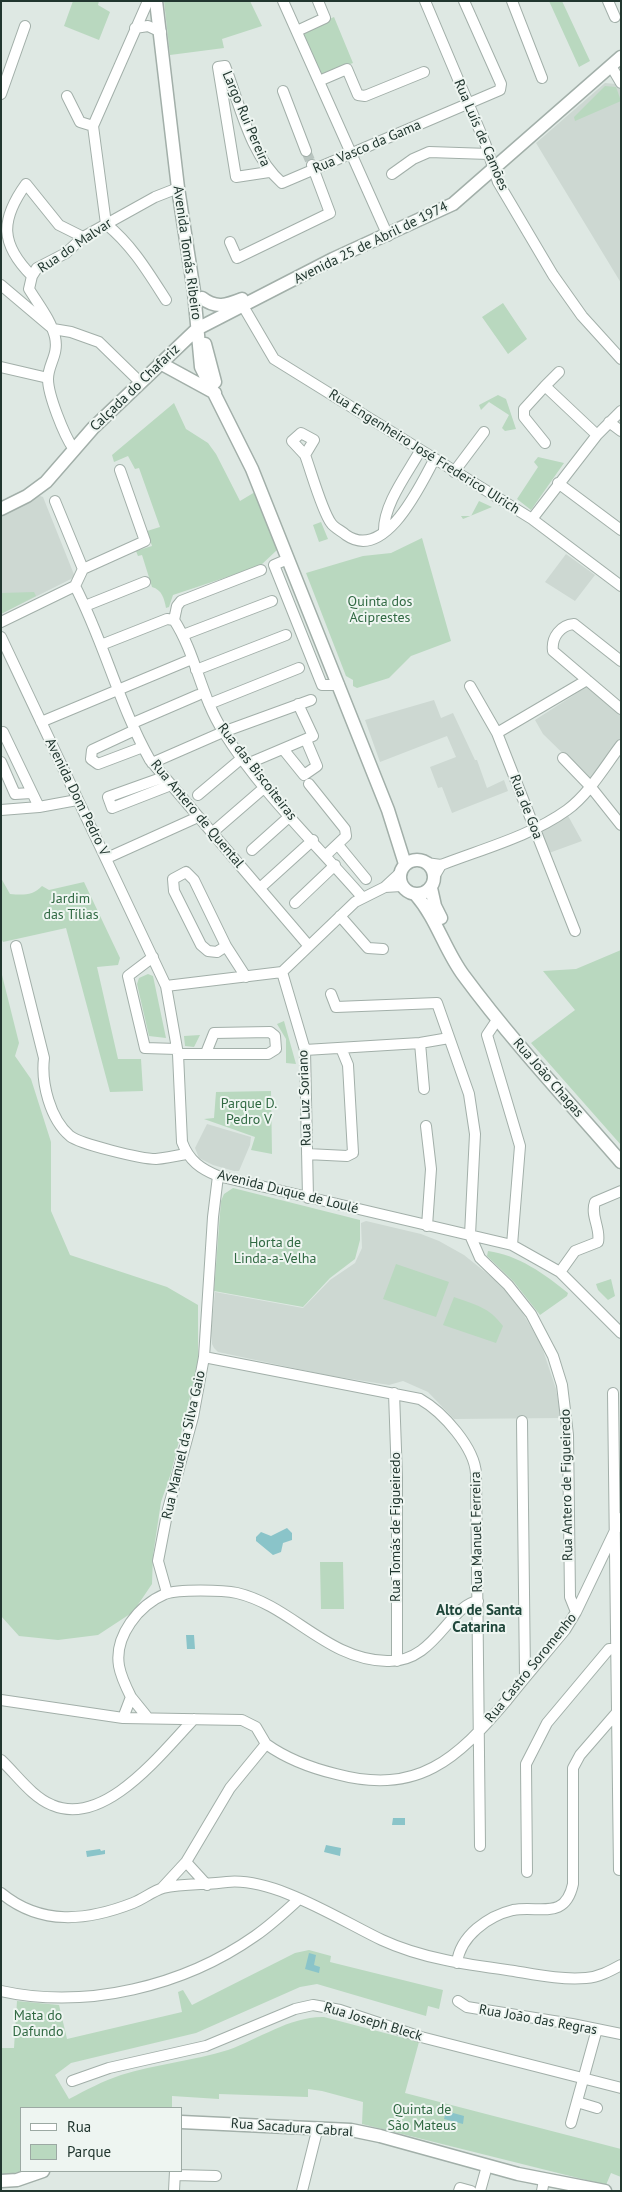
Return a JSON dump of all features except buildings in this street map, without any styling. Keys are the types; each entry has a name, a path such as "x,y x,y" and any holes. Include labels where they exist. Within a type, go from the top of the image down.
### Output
{"street":[{"path":"148,1 93,126 106,224 119,235 137,256 166,300"},
{"name":"Avenida Tomás Ribeiro","path":"156,1 201,327 217,395 252,469 288,558 388,810 409,870 430,867 433,882"},
{"path":"283,1 388,236"},
{"path":"297,31 325,18 318,1"},
{"name":"Rua Vasco da Gama","path":"269,172 282,183 313,168 497,92 501,87 464,1"},
{"path":"512,1 542,78"},
{"path":"608,1 614,17"},
{"name":"Rua Luís de Camões","path":"428,2 496,169 498,182 554,275 582,316 621,359"},
{"path":"1,94 25,26"},
{"path":"135,28 143,26 154,27 161,32"},
{"name":"Avenida 25 de Abril de 1974","path":"201,327 333,259 388,236 453,204 496,169 621,57"},
{"name":"Largo Rui Pereira","path":"225,66 260,156 269,172 236,177 218,67 225,66"},
{"path":"611,66 621,83"},
{"path":"319,81 347,69 358,95 366,96 424,72"},
{"path":"284,91 306,151"},
{"path":"66,96 80,122 93,126"},
{"path":"392,174 413,159 429,152 489,154"},
{"path":"230,242 237,258 330,213 313,168"},
{"path":"32,276 18,265 6,249 1,223 10,202 26,184 59,225 83,237"},
{"name":"Avenida Tomás Ribeiro","path":"182,187 202,298 201,327"},
{"name":"Rua do Malvar","path":"48,378 56,350 53,329 29,289 32,276 37,268 66,253 83,237 106,224 155,197 182,187"},
{"path":"1,285 53,329 71,332 99,342 140,382"},
{"path":"202,298 214,305 222,306 250,296 264,295"},
{"name":"Rua Engenheiro José Frederico Ulrich","path":"243,306 274,359 434,460 532,518 621,586"},
{"name":"Calçada do Chafariz","path":"1,509 37,490 74,448 140,382 201,327"},
{"path":"160,363 217,395"},
{"path":"1,367 48,378 65,435 74,448"},
{"path":"545,444 524,418 524,409 559,372"},
{"path":"545,386 597,435"},
{"path":"532,518 597,435 621,411"},
{"path":"609,422 621,431"},
{"path":"454,472 484,432"},
{"path":"384,532 392,501 420,451"},
{"path":"305,455 331,524 351,538 366,540 372,540 389,531 434,460"},
{"path":"1,622 75,586 83,569 145,541 120,470"},
{"path":"558,483 621,530"},
{"path":"55,501 83,569"},
{"path":"101,645 167,619 174,620 177,606 181,601 261,570"},
{"path":"85,606 145,582"},
{"name":"Rua Antero de Quental","path":"75,586 85,606 134,727 152,763 308,945"},
{"path":"183,635 272,601"},
{"name":"Rua das Biscoiteiras","path":"174,620 183,635 209,704 223,732 265,787 362,897"},
{"path":"621,661 574,624 566,625 556,634 552,644 553,650 621,709"},
{"path":"196,670 286,635"},
{"name":"Avenida Dom Pedro V","path":"1,637 166,986 178,1052 182,1142 186,1154"},
{"path":"41,722 192,659"},
{"path":"209,704 299,668"},
{"path":"498,733 587,680"},
{"name":"Rua de Goa","path":"470,686 498,733 575,931"},
{"path":"143,746 98,764 91,759 92,750 198,695"},
{"path":"152,763 223,732 312,700"},
{"path":"283,749 304,775 317,766 298,704"},
{"path":"1,733 3,732 39,807"},
{"path":"198,795 244,761 283,749 309,738"},
{"path":"166,986 282,972 308,945 362,897 385,887 409,870 441,865 534,828 568,809 590,786 621,745"},
{"path":"564,758 590,786 621,825"},
{"path":"1,762 15,794 31,793"},
{"path":"168,781 112,808 108,797 168,781"},
{"path":"309,784 345,829 346,836 326,855"},
{"path":"213,832 265,787"},
{"path":"1,810 39,807 77,800"},
{"path":"252,850 290,816"},
{"path":"106,858 198,817"},
{"path":"260,888 313,840"},
{"path":"338,845 366,879"},
{"path":"295,903 335,865"},
{"path":"409,870 410,894 416,895 422,894 433,882 441,865"},
{"path":"226,946 217,952 208,951 201,945 174,891 173,879 186,872 194,880 226,946 246,977"},
{"name":"Rua João Chagas","path":"433,882 435,906 477,992"},
{"name":"Rua João Chagas","path":"416,895 428,908 463,975 497,1020 621,1162"},
{"path":"340,916 368,948 382,948"},
{"path":"16,946 44,1058 42,1071 47,1094 59,1123 71,1137 111,1150 155,1159 186,1154"},
{"path":"153,958 128,976 145,1048 178,1052 206,1053 268,1054 276,1049 276,1036 270,1032 214,1033 206,1053"},
{"name":"Rua Luz Soriano","path":"282,972 305,1050 308,1198"},
{"path":"331,994 336,1007 437,1003 469,1094 476,1134 470,1235"},
{"path":"497,1020 487,1035 520,1146 512,1245"},
{"path":"305,1050 420,1043 448,1038"},
{"path":"420,1043 424,1089"},
{"path":"307,1154 347,1156 353,1153 348,1064 341,1048"},
{"path":"426,1126 432,1169 427,1226"},
{"name":"Avenida Duque de Loulé","path":"186,1154 200,1168 218,1176 512,1245 560,1272 621,1333"},
{"name":"Rua Manuel da Silva Gaio","path":"166,1593 158,1561 168,1508 193,1417 204,1358 213,1217 218,1176"},
{"path":"560,1272 574,1251 598,1242 600,1234 593,1210 595,1202 621,1191"},
{"name":"Rua Antero de Figueiredo","path":"470,1235 480,1258 508,1285 531,1314 553,1356 562,1385 568,1435 570,1597 576,1612"},
{"name":"Rua Manuel Ferreira","path":"204,1358 420,1399 435,1409 465,1443 475,1460 480,1846"},
{"name":"Rua Tomás de Figueiredo","path":"394,1393 397,1478 397,1661"},
{"path":"613,1393 616,1649 619,1709 619,1870"},
{"path":"522,1421 525,1677"},
{"name":"Rua Castro Soromenho","path":"266,1744 280,1754 326,1772 379,1781 414,1776 431,1769 459,1752 478,1734 565,1630 576,1612 621,1518"},
{"path":"148,1718 132,1697 122,1677 119,1664 122,1639 137,1614 166,1593 215,1591 244,1595 274,1606 314,1636 338,1649 372,1660 397,1661 415,1654 431,1643 465,1606 478,1601"},
{"path":"527,1872 526,1764 547,1723 609,1649 616,1649"},
{"path":"123,1718 132,1697"},
{"path":"1,1700 123,1718 242,1720 256,1727 266,1744 230,1788 186,1862 162,1888 142,1900 90,1916 66,1918 35,1913 12,1902 1,1893"},
{"path":"457,1963 461,1945 466,1938 492,1918 519,1910 552,1910 568,1898 573,1884 573,1768 580,1755 619,1709"},
{"path":"1,1760 41,1798 53,1806 75,1810 88,1808 110,1799 194,1719"},
{"path":"170,1720 173,1740"},
{"path":"186,1862 207,1885"},
{"path":"162,1888 230,1882 265,1886 299,1899 384,1940 457,1963 566,1978 587,1978 601,1975 621,1965"},
{"path":"1,1991 24,1996 59,1998 100,1994 151,1984 187,1972 235,1948 272,1923 299,1899"},
{"name":"Rua João das Regras","path":"458,2001 466,2007 621,2034"},
{"name":"Rua Joseph Bleck","path":"72,2081 109,2068 206,2046 295,2009 313,2005 340,2010 421,2037 621,2088"},
{"path":"571,2123 597,2030"},
{"path":"577,2102 597,2108"},
{"name":"Rua Sacadura Cabral","path":"182,2122 318,2127 380,2136 487,2166 543,2185 605,2191"},
{"path":"302,2191 318,2127"},
{"path":"480,2191 487,2166"},
{"path":"1,2181 18,2180 40,2172"},
{"path":"174,2191 175,2173 216,2176"},
{"path":"459,2191 460,2188 471,2191"}],"shaded area":[{"path":"605,83 616,84 621,89 621,283 536,143"},
{"path":"40,496 43,497 75,577 1,614 1,515"},
{"path":"566,554 595,575 575,601 545,582"},
{"path":"588,686 621,715 621,738 589,779 543,734 535,720"},
{"path":"434,700 441,718 453,713 475,760 477,760 487,788 504,780 508,791 452,813 442,787 438,788 430,767 456,757 447,736 380,762 365,720"},
{"path":"567,814 582,841 549,853 540,832"},
{"path":"207,1124 251,1137 250,1145 239,1171 213,1165 199,1158 195,1148"},
{"path":"366,1221 421,1234 439,1241 464,1255 499,1283 522,1312 541,1344 556,1389 561,1418 454,1419 428,1392 403,1381 389,1385 326,1375 218,1352 214,1348 211,1331 215,1292 303,1308 330,1280 355,1263 362,1248 361,1223"}],"green space":[{"path":"73,1 99,1 98,5 110,12 99,40 64,26"},
{"path":"164,1 250,1 262,26 222,39 224,48 170,55"},
{"path":"549,1 562,1 590,61 579,67"},
{"path":"334,17 353,63 321,74 302,31"},
{"path":"605,86 616,87 621,101 575,121 574,117"},
{"path":"503,303 527,339 508,354 482,317"},
{"path":"498,395 506,399 516,429 505,431 502,428 509,415 489,402 481,410 479,405"},
{"path":"174,403 186,429 208,443 216,454 240,501 255,492 277,550 260,566 173,595 169,607 166,608 162,595 152,587 142,555 138,556 136,551 152,546 147,531 160,527 139,468 135,469 128,456 114,462 112,455"},
{"path":"538,457 564,463 531,510 517,499 538,467 534,462"},
{"path":"479,501 492,507 471,516"},
{"path":"321,522 328,539 319,542 313,525"},
{"name":"Quinta dos Aciprestes","path":"422,538 451,641 411,656 389,678 357,688 353,686 353,680 346,676 306,573 363,556 391,553"},
{"path":"34,592 36,596 1,614 1,593"},
{"name":"Jardim das Tílias","path":"1,878 10,894 19,895 35,892 42,886 49,890 84,882 120,958 118,965 97,967 118,1059 141,1059 143,1091 110,1092 66,928 3,942 1,938"},
{"path":"621,950 621,1145 531,1043 575,1010 543,971 576,969"},
{"path":"1,971 19,1043 15,1056 31,1079 51,1142 51,1211 70,1255 167,1287 198,1305 198,1365 171,1473 161,1502 153,1555 152,1584 133,1612 98,1635 58,1640 19,1636 1,1616"},
{"path":"148,974 153,976 166,1038 149,1036 137,984 139,978"},
{"path":"284,1021 296,1064 286,1063 286,1039 277,1024"},
{"path":"200,1035 194,1047 185,1046 184,1036"},
{"name":"Parque D. Pedro V","path":"271,1091 272,1154 251,1150 255,1137 204,1119 214,1118 216,1092"},
{"name":"Horta de Linda-a-Velha","path":"233,1188 360,1220 360,1240 355,1259 330,1278 303,1307 214,1291 221,1201 224,1194"},
{"path":"488,1251 499,1253 531,1266 568,1293 567,1296 540,1315 514,1282 487,1256"},
{"path":"396,1264 449,1282 436,1317 383,1299"},
{"path":"611,1279 615,1296 608,1300 598,1290 596,1284"},
{"path":"454,1297 482,1307 498,1320 503,1326 496,1343 443,1325"},
{"path":"320,1562 343,1562 344,1609 321,1609"},
{"path":"309,1950 331,1956 330,1962 443,1990 439,2009 428,2006 426,2016 317,1984 300,1987 196,2033 71,2063 55,2075 69,2099 121,2075 215,2054 287,2024 299,2020 324,2017 419,2042 405,2093 621,2149 621,2177 611,2173 606,2185 362,2124 363,2102 308,2089 308,2097 219,2094 219,2099 172,2096 172,2107 20,2107 20,2172 1,2175 1,2048 14,2048 17,2001 59,2005 67,2039 182,2012 178,1992 183,1990 192,2005 295,1953"}],"water":[{"path":"287,1528 292,1533 292,1540 283,1543 281,1552 273,1555 256,1541 256,1537 261,1532 271,1536"},
{"path":"186,1635 194,1635 195,1649 187,1649"},
{"path":"393,1818 405,1818 405,1825 392,1825"},
{"path":"326,1845 341,1848 340,1856 324,1852"},
{"path":"100,1849 101,1851 105,1850 105,1854 87,1857 86,1851"},
{"path":"309,1953 316,1955 314,1965 320,1967 319,1973 305,1969"},
{"path":"446,2111 464,2116 463,2124 444,2119"}],"tunnel":[{"path":"306,151 312,165"}],"district":[{"name":"Alto de Santa Catarina","path":"479,1620"}],"park label":[{"name":"Mata do Dafundo","path":"38,2024"},
{"name":"Quinta de São Mateus","path":"422,2118"}]}
